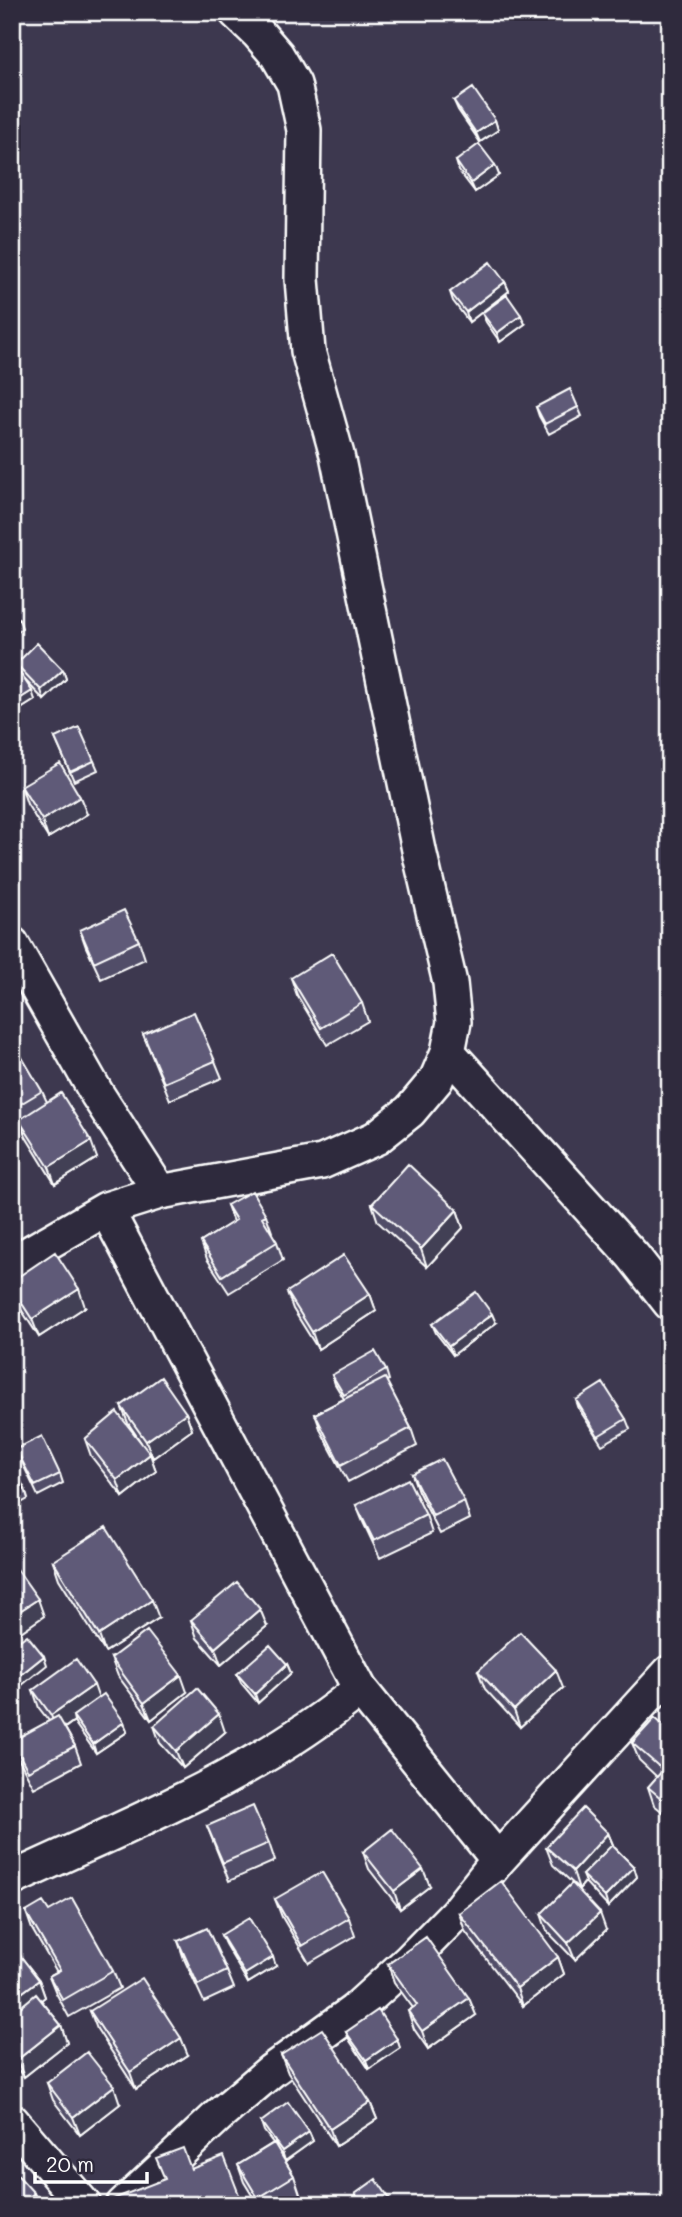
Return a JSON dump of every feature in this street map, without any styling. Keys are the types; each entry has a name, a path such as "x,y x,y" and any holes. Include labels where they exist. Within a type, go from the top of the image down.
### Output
{"street":[{"path":"12,1263 106,1209 160,1192 323,1162 376,1138 410,1111 436,1080 448,1052 454,1022 450,983 420,855 337,455 308,351 302,279 302,118 294,84 277,55 236,12"},
{"path":"12,944 97,1094 160,1192"},
{"path":"448,1052 633,1256 670,1303"},
{"path":"106,1209 360,1689 498,1860"},
{"path":"123,2205 218,2116 271,2071 354,2011 382,1986 456,1913 498,1860 670,1672"},
{"path":"12,1879 211,1786 281,1747 327,1717 360,1689"},
{"path":"12,2121 84,2205"}],"building":[{"path":"473,88 495,120 476,133 454,101"},
{"path":"479,144 495,165 471,183 456,161"},
{"path":"490,262 505,282 466,312 450,292"},
{"path":"507,295 521,315 497,333 482,313"},
{"path":"570,389 578,407 545,424 536,407"},
{"path":"12,612 19,619 12,625"},
{"path":"37,643 63,670 41,690 16,664"},
{"path":"12,661 32,691 13,703 12,702"},
{"path":"79,727 94,761 70,772 55,738"},
{"path":"60,763 80,797 42,820 21,786"},
{"path":"124,910 139,941 94,962 80,930"},
{"path":"332,953 362,1003 321,1028 291,978"},
{"path":"194,1012 215,1061 164,1083 143,1034"},
{"path":"20,1054 42,1091 12,1109 12,1059"},
{"path":"61,1093 91,1141 49,1167 19,1120"},
{"path":"408,1164 457,1210 421,1249 372,1204"},
{"path":"252,1191 266,1215 262,1217 277,1242 222,1276 201,1242 236,1220 227,1205"},
{"path":"55,1252 79,1289 32,1319 12,1288 12,1281"},
{"path":"344,1255 370,1294 312,1332 287,1292"},
{"path":"476,1292 492,1314 449,1346 432,1324"},
{"path":"375,1351 386,1370 344,1395 332,1375"},
{"path":"161,1377 186,1413 146,1441 121,1406"},
{"path":"385,1378 411,1428 341,1465 315,1414"},
{"path":"603,1383 626,1419 598,1436 576,1400"},
{"path":"117,1412 150,1454 117,1480 85,1439"},
{"path":"42,1436 60,1474 35,1486 16,1449"},
{"path":"442,1459 464,1501 433,1516 412,1474"},
{"path":"12,1469 25,1489 12,1496"},
{"path":"408,1479 426,1515 374,1541 356,1505"},
{"path":"106,1527 152,1600 99,1635 53,1561"},
{"path":"14,1565 38,1599 12,1616 12,1566"},
{"path":"237,1582 260,1609 215,1648 191,1620"},
{"path":"147,1631 181,1675 144,1703 111,1658"},
{"path":"520,1632 556,1670 514,1710 478,1671"},
{"path":"27,1635 44,1656 14,1680 12,1646"},
{"path":"270,1645 287,1664 255,1694 237,1674"},
{"path":"76,1659 94,1685 51,1715 33,1690"},
{"path":"197,1688 219,1714 176,1751 154,1726"},
{"path":"104,1694 124,1722 93,1744 73,1716"},
{"path":"58,1716 75,1746 28,1771 12,1741"},
{"path":"655,1718 670,1731 670,1806 648,1787 663,1770 632,1743"},
{"path":"253,1806 269,1843 223,1863 207,1826"},
{"path":"583,1808 608,1833 573,1871 546,1847"},
{"path":"392,1829 423,1869 394,1891 363,1852"},
{"path":"612,1845 634,1867 605,1897 582,1875"},
{"path":"322,1872 349,1918 302,1946 275,1899"},
{"path":"501,1881 558,1957 517,1988 459,1913"},
{"path":"572,1883 600,1913 568,1943 541,1914"},
{"path":"72,1898 113,1971 63,2000 49,1976 60,1970 26,1912 43,1902 49,1911"},
{"path":"249,1918 273,1957 245,1974 221,1935"},
{"path":"207,1928 227,1971 198,1985 178,1941"},
{"path":"426,1937 469,1998 422,2031 408,2011 417,2005 388,1964"},
{"path":"12,1945 39,1980 12,2000"},
{"path":"142,1978 181,2038 130,2072 90,2011"},
{"path":"36,1994 61,2025 17,2060 12,2053 12,2014"},
{"path":"378,2010 397,2039 366,2060 346,2032"},
{"path":"322,2029 370,2102 330,2129 281,2055"},
{"path":"87,2052 114,2086 73,2117 47,2083"},
{"path":"288,2102 309,2132 282,2151 261,2122"},
{"path":"274,2143 294,2176 258,2198 238,2165"},
{"path":"183,2148 191,2169 224,2156 243,2205 115,2205 113,2199 165,2179 156,2158"},
{"path":"12,2169 34,2193 22,2205 12,2205"},
{"path":"376,2179 394,2205 363,2205 355,2194"}]}
